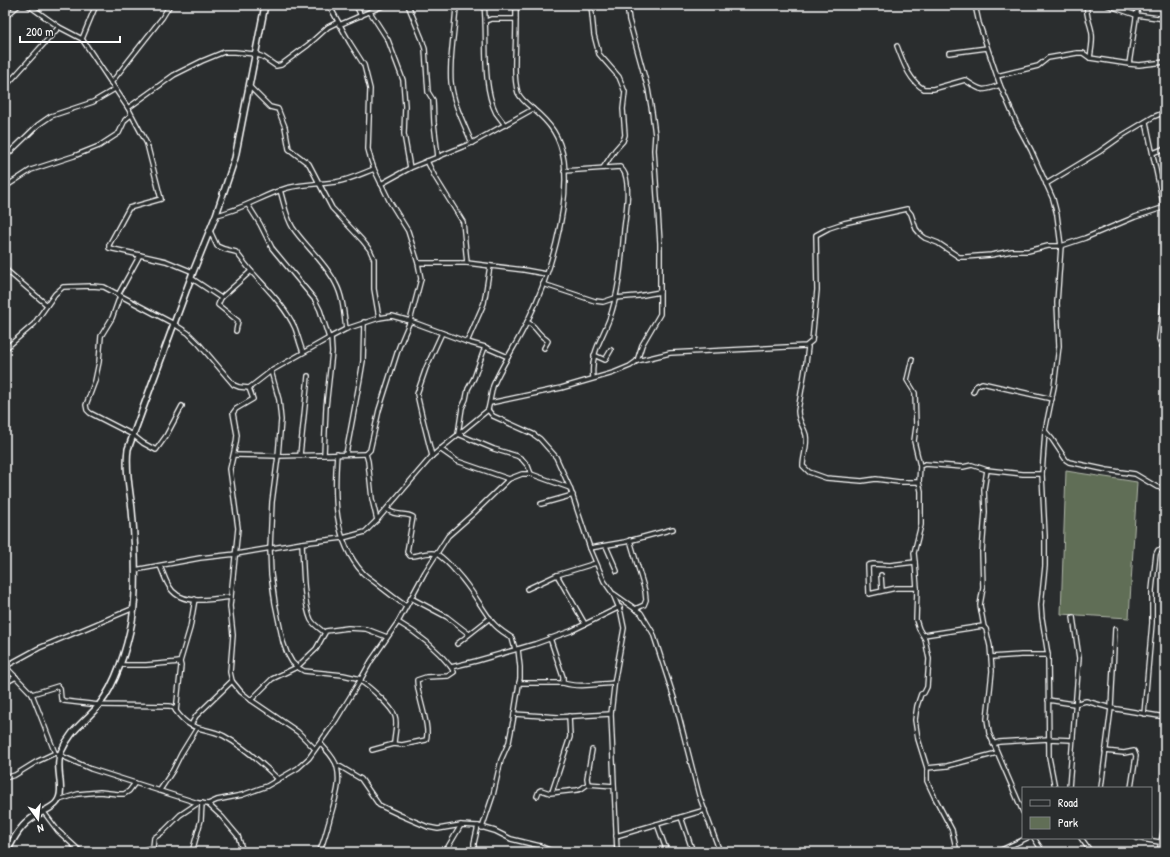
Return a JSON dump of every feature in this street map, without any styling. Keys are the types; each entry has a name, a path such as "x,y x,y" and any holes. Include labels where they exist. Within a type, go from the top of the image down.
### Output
{"street":[{"path":"5,17 19,5"},
{"path":"28,5 59,27 82,39 128,108 147,144 150,162 161,198 160,200 129,208 109,247 111,249 166,261 192,275 220,298"},
{"path":"82,39 96,5"},
{"path":"111,83 162,18 170,5"},
{"path":"5,778 15,775 36,762 57,753 73,731 99,705 112,683 120,665 134,608 135,570 133,519 127,456 128,449 192,275 216,215 235,158 265,5"},
{"path":"234,455 278,456 366,454 370,450 379,410 399,347 410,321 420,282 418,263 408,231 381,184 374,169 368,149 370,89 364,65 338,24 329,5"},
{"path":"356,5 361,16"},
{"path":"128,108 174,75 224,52 255,54 263,57 276,66 281,65 308,45 328,27 361,16 385,5"},
{"path":"408,5 418,28 425,50 428,92 433,100 438,157"},
{"path":"456,5 450,67 451,84 460,116 472,144"},
{"path":"484,5 486,21 485,56 490,92 496,112 505,126"},
{"path":"135,570 215,555 236,554 343,538 365,532 378,520 432,456 488,410 494,385 527,322 543,284 557,240 564,192 564,160 558,138 549,124 518,94 516,87 516,5"},
{"path":"591,5 594,35 599,54 619,77 625,92 623,110 625,135 623,141 603,168"},
{"path":"627,5 629,20 648,89 655,135 654,150 660,243 660,314 642,345 637,361"},
{"path":"975,5 987,48 1000,86 1053,199 1057,215 1061,246 1057,303 1059,346 1052,399 1045,431 1042,474 1045,566 1041,605 1048,655 1049,757 1055,787"},
{"path":"1087,5 1087,15 1092,37 1090,58"},
{"path":"1107,5 1136,15 1165,20"},
{"path":"1129,64 1138,5"},
{"path":"370,12 388,40 402,80 405,99 404,134 410,168"},
{"path":"486,21 491,19 516,19"},
{"path":"5,87 59,27"},
{"path":"897,46 910,74 916,83 924,89 933,89 965,80 974,87 986,91 1000,86"},
{"path":"949,53 987,48"},
{"path":"997,76 1038,66 1048,58 1070,54 1083,53 1090,58 1139,65 1165,62"},
{"path":"249,86 270,107 278,109 285,127 289,149 309,164 332,208 362,240 372,254 374,259 374,289 378,318"},
{"path":"5,157 38,125 51,116 93,102 115,89"},
{"path":"381,184 410,168 472,144 533,109"},
{"path":"1046,184 1099,152 1123,135 1158,114 1165,112"},
{"path":"5,187 31,170 99,146 119,133 125,120 131,115"},
{"path":"490,403 561,388 613,373 630,366 637,361 670,353 809,345 812,342 817,290 816,235 829,228 844,223 907,209 911,214 916,229 921,235 938,243 959,256 965,257 991,255 1012,251 1028,251 1048,246 1061,246 1085,238 1135,217 1164,208 1146,122"},
{"path":"1153,153 1165,148"},
{"path":"427,161 435,178 463,222 467,263"},
{"path":"564,171 620,167 625,176 627,208 615,298 612,311 594,355 592,370 593,378"},
{"path":"216,215 248,205 280,190 302,185 337,182 350,179 374,169"},
{"path":"280,190 293,227 328,270 337,286 343,306 346,329"},
{"path":"248,205 260,224 272,248 315,300 330,337 332,352 326,407 324,455"},
{"path":"210,231 217,246 236,252 251,271 278,300 296,330 303,352"},
{"path":"140,255 119,296 112,318 101,336 99,362 93,388 86,408 90,413 133,435 143,443 156,450 166,436 182,406"},
{"path":"418,263 467,263 546,274"},
{"path":"467,342 485,299 486,284 490,266"},
{"path":"5,269 47,305"},
{"path":"236,331 238,321 218,305 220,298 251,271"},
{"path":"543,284 595,301 603,302 615,298 660,292"},
{"path":"5,349 34,324 58,290 67,286 98,286 104,287 174,324 193,338 234,385 239,387 249,388 271,371 346,329 378,318 392,316 485,347 508,357"},
{"path":"1165,289 1159,339 1162,346 1165,347"},
{"path":"346,454 363,361 364,322"},
{"path":"527,322 532,324 542,336 547,339 548,341 544,348"},
{"path":"432,456 418,394 426,368 442,333"},
{"path":"458,434 462,408 485,347"},
{"path":"808,347 798,412 798,416 805,431 806,437 804,469 826,478 862,482 876,479 899,482 919,482"},
{"path":"594,355 605,360 611,350"},
{"path":"912,359 906,380 914,393 916,427 914,441 920,466 919,482 921,491 921,525 914,553 917,588 916,620 919,629 924,635 930,659 924,693 919,695 915,720 918,739 926,768 927,781 952,830 957,852"},
{"path":"271,371 281,412 278,456 272,502 270,549 273,588 283,642 292,662 304,671 343,675 361,680 373,690 395,716 394,744"},
{"path":"300,455 308,376"},
{"path":"973,392 976,386 982,383 1052,399"},
{"path":"249,388 253,399 236,409 233,413 237,435 230,469 238,528 230,606 234,635 230,672 232,681 241,692 267,712 289,725 316,749"},
{"path":"488,410 493,416 533,434 540,439 556,457 570,488 596,563 604,581 620,607 624,628 614,683 611,714 617,852"},
{"path":"1045,431 1069,462 1106,470 1135,474 1157,487 1165,488"},
{"path":"458,434 494,449 517,456 528,466 531,474"},
{"path":"440,449 457,461 509,479"},
{"path":"337,454 335,478 336,510 341,535 353,559 363,574 406,606"},
{"path":"366,454 372,499 378,520"},
{"path":"920,466 925,464 963,467 972,465 987,470 1023,474 1042,474"},
{"path":"987,470 984,489 985,512 982,552 983,588 980,601 984,627 990,646 992,671 987,719 989,733 993,744 1022,810"},
{"path":"57,753 91,769 200,803 208,804 217,800 242,795 267,786 298,768 321,744 361,680 371,660 398,622 436,554 448,536 473,515 509,479 522,474 531,474 570,488"},
{"path":"541,504 573,496"},
{"path":"386,509 392,514 408,515 412,517 407,552 410,556 428,553 436,554 447,562 463,578 490,618 502,632 512,638 516,649 520,667 519,683 509,742 501,760 493,795 482,828"},
{"path":"590,548 606,546 673,529"},
{"path":"630,540 645,591 646,600 644,605 635,609"},
{"path":"302,543 308,611 314,624 324,632"},
{"path":"606,546 617,571"},
{"path":"1144,714 1152,623 1152,590 1156,554 1158,550 1165,550"},
{"path":"914,562 890,565 868,565 869,594 882,590 917,588"},
{"path":"527,589 557,575 596,563"},
{"path":"160,566 169,587 180,597 195,599 231,597"},
{"path":"557,575 585,624"},
{"path":"881,575 882,590"},
{"path":"613,594 641,613 646,619 653,633 676,701 690,764 704,810 720,852"},
{"path":"411,598 447,617 469,634"},
{"path":"176,711 181,666 180,662 190,628 195,599"},
{"path":"451,667 476,661 550,638 585,624 620,607"},
{"path":"59,800 60,788 57,753 32,694 5,666 39,648 134,608"},
{"path":"1069,787 1074,704 1079,658 1074,617"},
{"path":"457,644 490,618"},
{"path":"372,750 394,744 402,745 426,740 427,728 417,680 426,677 448,676 454,672 440,653 430,644 416,632 398,622"},
{"path":"924,635 984,627"},
{"path":"324,632 348,628 366,629 387,637"},
{"path":"1101,787 1111,708 1115,629"},
{"path":"250,700 272,679 297,667 320,644 324,632"},
{"path":"550,638 563,677 563,683"},
{"path":"991,656 1048,655"},
{"path":"120,665 146,665 180,662"},
{"path":"5,683 16,677"},
{"path":"185,722 196,716 232,681"},
{"path":"519,683 563,683 568,685 585,685 614,683"},
{"path":"32,694 58,686 64,701 99,705 170,706 174,708 185,722 191,726 225,736 264,764 278,779"},
{"path":"1048,700 1074,704 1086,701 1111,708 1165,717"},
{"path":"514,714 569,716 611,714"},
{"path":"191,726 196,716"},
{"path":"552,792 570,737 569,716"},
{"path":"160,790 197,728"},
{"path":"993,744 1012,741 1049,739 1072,740"},
{"path":"319,852 325,839 329,821 336,802 338,783 337,766 321,744"},
{"path":"588,784 587,778 592,750"},
{"path":"1105,751 1135,752 1136,756 1131,787"},
{"path":"926,768 947,766 997,753"},
{"path":"337,766 361,779 380,805 400,815 434,828 461,825 478,826 495,831 511,839 540,846 554,852"},
{"path":"7,852 20,829 35,816 55,805 59,800 78,794 100,792 124,794 135,783"},
{"path":"537,796 541,790 552,792 577,790 588,784 614,786"},
{"path":"137,852 153,847 155,836 164,831 180,815 200,803"},
{"path":"192,852 201,820 200,803"},
{"path":"208,804 222,817 238,836 243,852"},
{"path":"1159,852 1163,842 1165,809"},
{"path":"616,836 704,810"},
{"path":"43,811 58,831 80,852"},
{"path":"681,817 693,852"},
{"path":"657,824 667,852"},
{"path":"447,852 448,847 461,825"},
{"path":"474,852 474,843 478,826"},
{"path":"997,852 1024,839"},
{"path":"1035,839 1043,852"},
{"path":"1082,839 1091,852"},
{"path":"1143,839 1163,842"}],"green space":[{"path":"1066,471 1137,482 1129,618 1061,614"}]}
